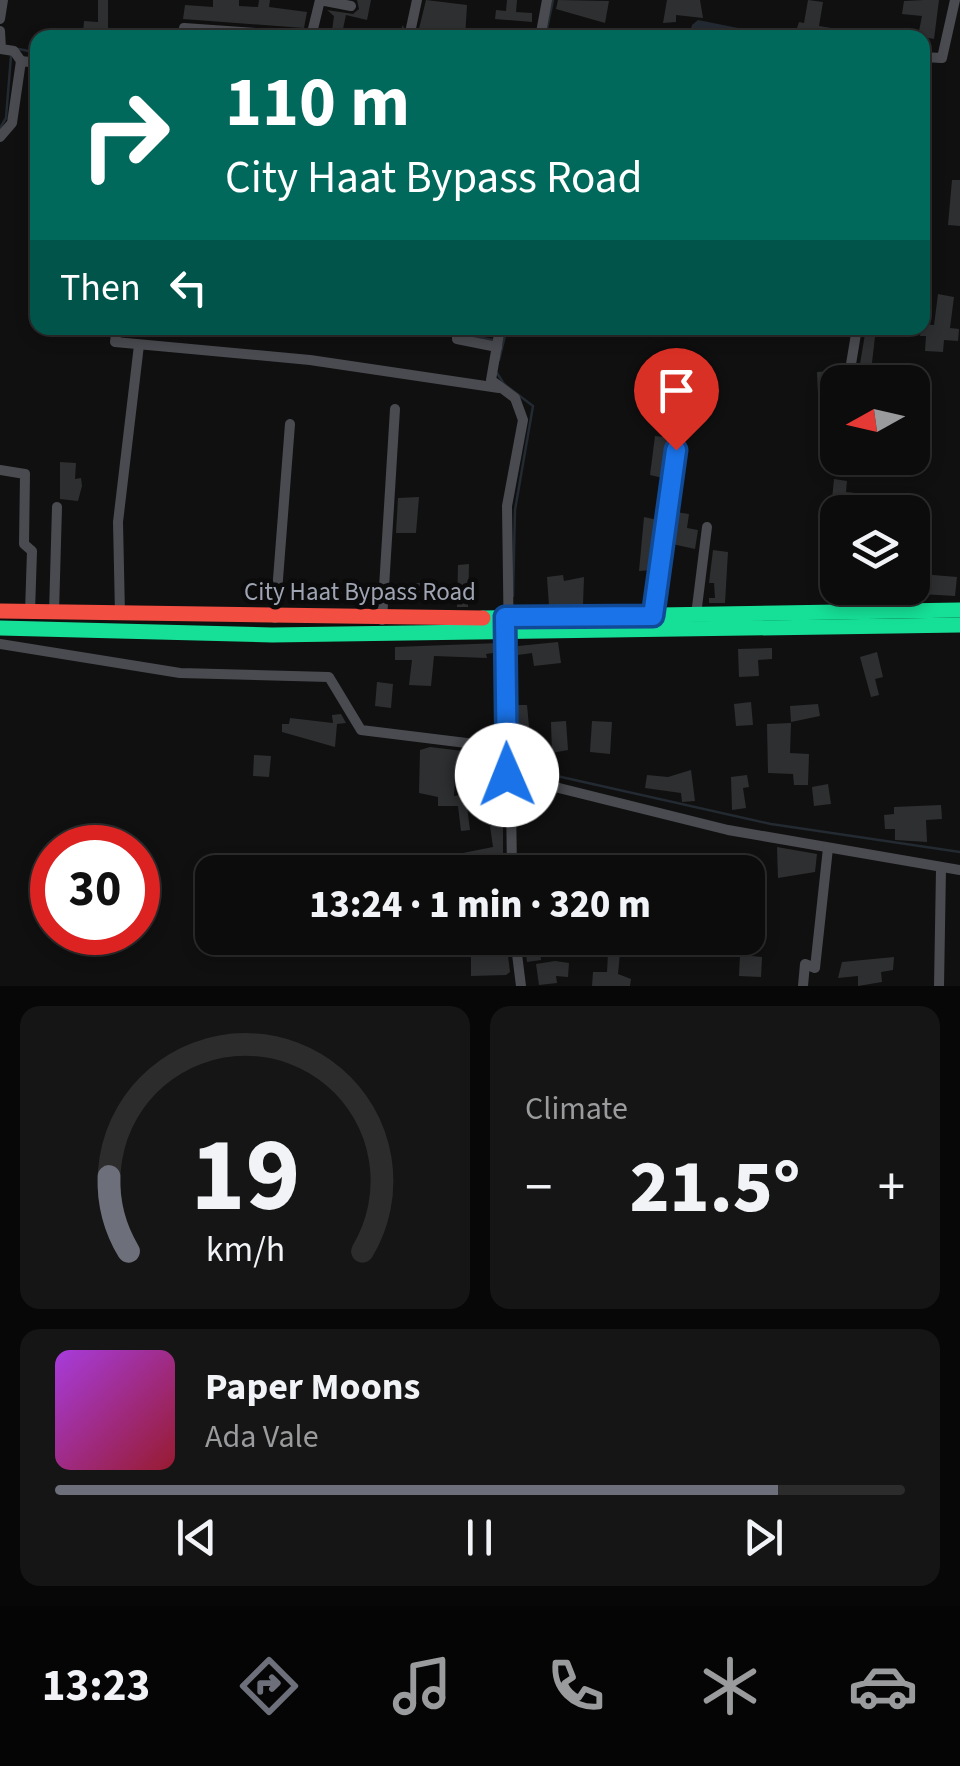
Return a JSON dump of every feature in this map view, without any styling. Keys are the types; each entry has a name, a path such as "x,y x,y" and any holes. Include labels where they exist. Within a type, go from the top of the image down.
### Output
{"main road":[{"name":"City Haat Bypass Road","path":"0,628 272,635 653,616 960,610"},
{"name":"City Haat Bypass Road","path":"0,611 505,625 960,625"}],"street":[{"path":"0,18 3,0"},
{"path":"312,30 320,0 351,7"},
{"path":"411,28 417,0"},
{"path":"541,30 547,0"},
{"path":"930,57 942,58 955,0"},
{"path":"184,30 212,30"},
{"path":"0,31 2,48 14,50 21,61 12,123 0,137"},
{"path":"21,61 30,62"},
{"path":"116,335 115,342 310,360 446,384 499,388 515,398 525,421 507,506 505,625 511,855"},
{"path":"458,335 458,339 497,346"},
{"path":"499,335 490,372 499,388"},
{"path":"851,365 856,335"},
{"path":"120,614 118,522 139,344"},
{"path":"382,620 396,409"},
{"path":"275,618 290,424"},
{"path":"653,616 676,450"},
{"path":"0,470 25,474 24,544 32,551 30,612"},
{"path":"54,613 58,508"},
{"path":"696,615 707,527"},
{"path":"0,644 180,673 330,677 361,730 507,748"},
{"path":"507,775 728,830 960,870"},
{"path":"803,986 805,964 815,968 828,848"},
{"path":"940,986 941,869"},
{"path":"517,955 521,986"}],"shaded area":[{"path":"698,20 748,30 691,30"}],"building":[{"path":"98,0 108,0 108,30 83,30 84,21 98,22"},
{"path":"213,0 239,0 239,6 258,7 259,0 270,0 269,7 307,12 304,28 183,19 185,5 213,7"},
{"path":"357,0 371,0 367,20 346,15 343,30 332,30 334,16 327,10 353,14 359,9"},
{"path":"426,0 467,5 465,30 419,30"},
{"path":"507,0 517,0 516,12 532,13 532,22 495,19 496,10 506,11"},
{"path":"558,0 609,1 605,23 556,9"},
{"path":"667,0 700,0 703,18 676,15 676,22 663,23"},
{"path":"808,0 823,2 819,26 837,30 796,30 799,22 804,23"},
{"path":"939,0 934,39 930,38 930,30 919,30 922,16 902,14 904,1"},
{"path":"952,180 960,180 960,226 948,225"},
{"path":"938,294 954,297 950,328 959,329 958,341 944,340 943,352 925,351 926,336 920,335 930,335 930,325 934,325"},
{"path":"865,335 875,335 872,365 860,365"},
{"path":"655,436 673,438 663,478 650,475"},
{"path":"60,462 76,463 75,479 81,478 82,486 78,501 60,499"},
{"path":"834,479 847,481 846,492 865,494 865,495 832,495"},
{"path":"419,497 416,533 396,533 398,498"},
{"path":"676,512 689,514 687,528 698,530 695,549 672,544"},
{"path":"644,517 658,520 651,570 639,571"},
{"path":"713,550 728,552 725,603 709,603 709,598 715,598 714,583 709,583"},
{"path":"469,564 468,607 457,607 458,565"},
{"path":"563,575 564,581 584,577 583,605 549,606 547,577"},
{"path":"930,575 957,577 955,596 930,595"},
{"path":"412,583 441,583 441,600 412,599"},
{"path":"558,642 561,663 534,666 532,653 518,655 518,646"},
{"path":"500,643 500,652 486,654 487,658 434,656 431,686 409,685 412,660 395,660 395,647"},
{"path":"772,648 772,659 758,660 759,676 739,677 738,649"},
{"path":"877,652 883,677 875,679 879,695 871,697 860,657"},
{"path":"377,682 393,684 391,708 375,706"},
{"path":"751,702 753,725 736,726 734,704"},
{"path":"818,704 820,716 791,722 790,706"},
{"path":"518,705 527,705 528,743 519,744"},
{"path":"341,714 346,723 337,724 335,747 282,732 282,724 289,724 290,718 333,723 332,715"},
{"path":"566,721 568,750 552,753 551,722"},
{"path":"592,721 612,722 610,754 590,752"},
{"path":"791,723 790,753 809,754 808,785 794,785 793,774 768,773 767,724"},
{"path":"430,747 479,753 480,759 498,757 500,780 492,781 493,788 479,790 478,761 456,763 454,796 482,792 484,805 467,807 470,830 461,831 458,806 438,806 438,797 419,793 420,750"},
{"path":"254,755 271,756 269,777 253,776"},
{"path":"691,770 695,801 682,802 681,793 645,788 647,775 668,777"},
{"path":"747,775 749,787 743,788 746,808 732,810 731,777"},
{"path":"828,784 831,804 814,806 812,787"},
{"path":"941,805 942,819 926,820 927,842 895,840 895,829 885,829 884,815 894,814 894,807"},
{"path":"503,822 503,855 463,855 493,847 490,826"},
{"path":"777,847 817,854 815,872 778,878"},
{"path":"526,955 540,955 541,960 527,962"},
{"path":"608,955 620,955 618,974 631,979 630,986 592,986 593,972 607,972"},
{"path":"740,955 762,957 761,977 739,976"},
{"path":"508,956 510,972 506,975 471,976 471,957"},
{"path":"894,957 893,970 881,972 882,982 858,986 858,976 838,978 842,962"},
{"path":"569,963 568,977 556,976 557,983 539,985 536,964"}],"waterway":[{"path":"547,30 553,0"},
{"path":"19,49 30,51"},
{"path":"0,128 6,118 11,56"},
{"path":"466,335 493,340"},
{"path":"499,360 505,335"},
{"path":"497,373 504,384 533,406 515,510 513,596"},
{"path":"515,748 521,768 771,824 960,852"}],"traffic: fast":[{"path":"483,618 960,610"},
{"path":"0,628 272,635 960,625"}],"traffic: jam":[{"path":"0,611 483,618"}],"route":[{"path":"507,775 505,617 653,616 676,450"}]}
